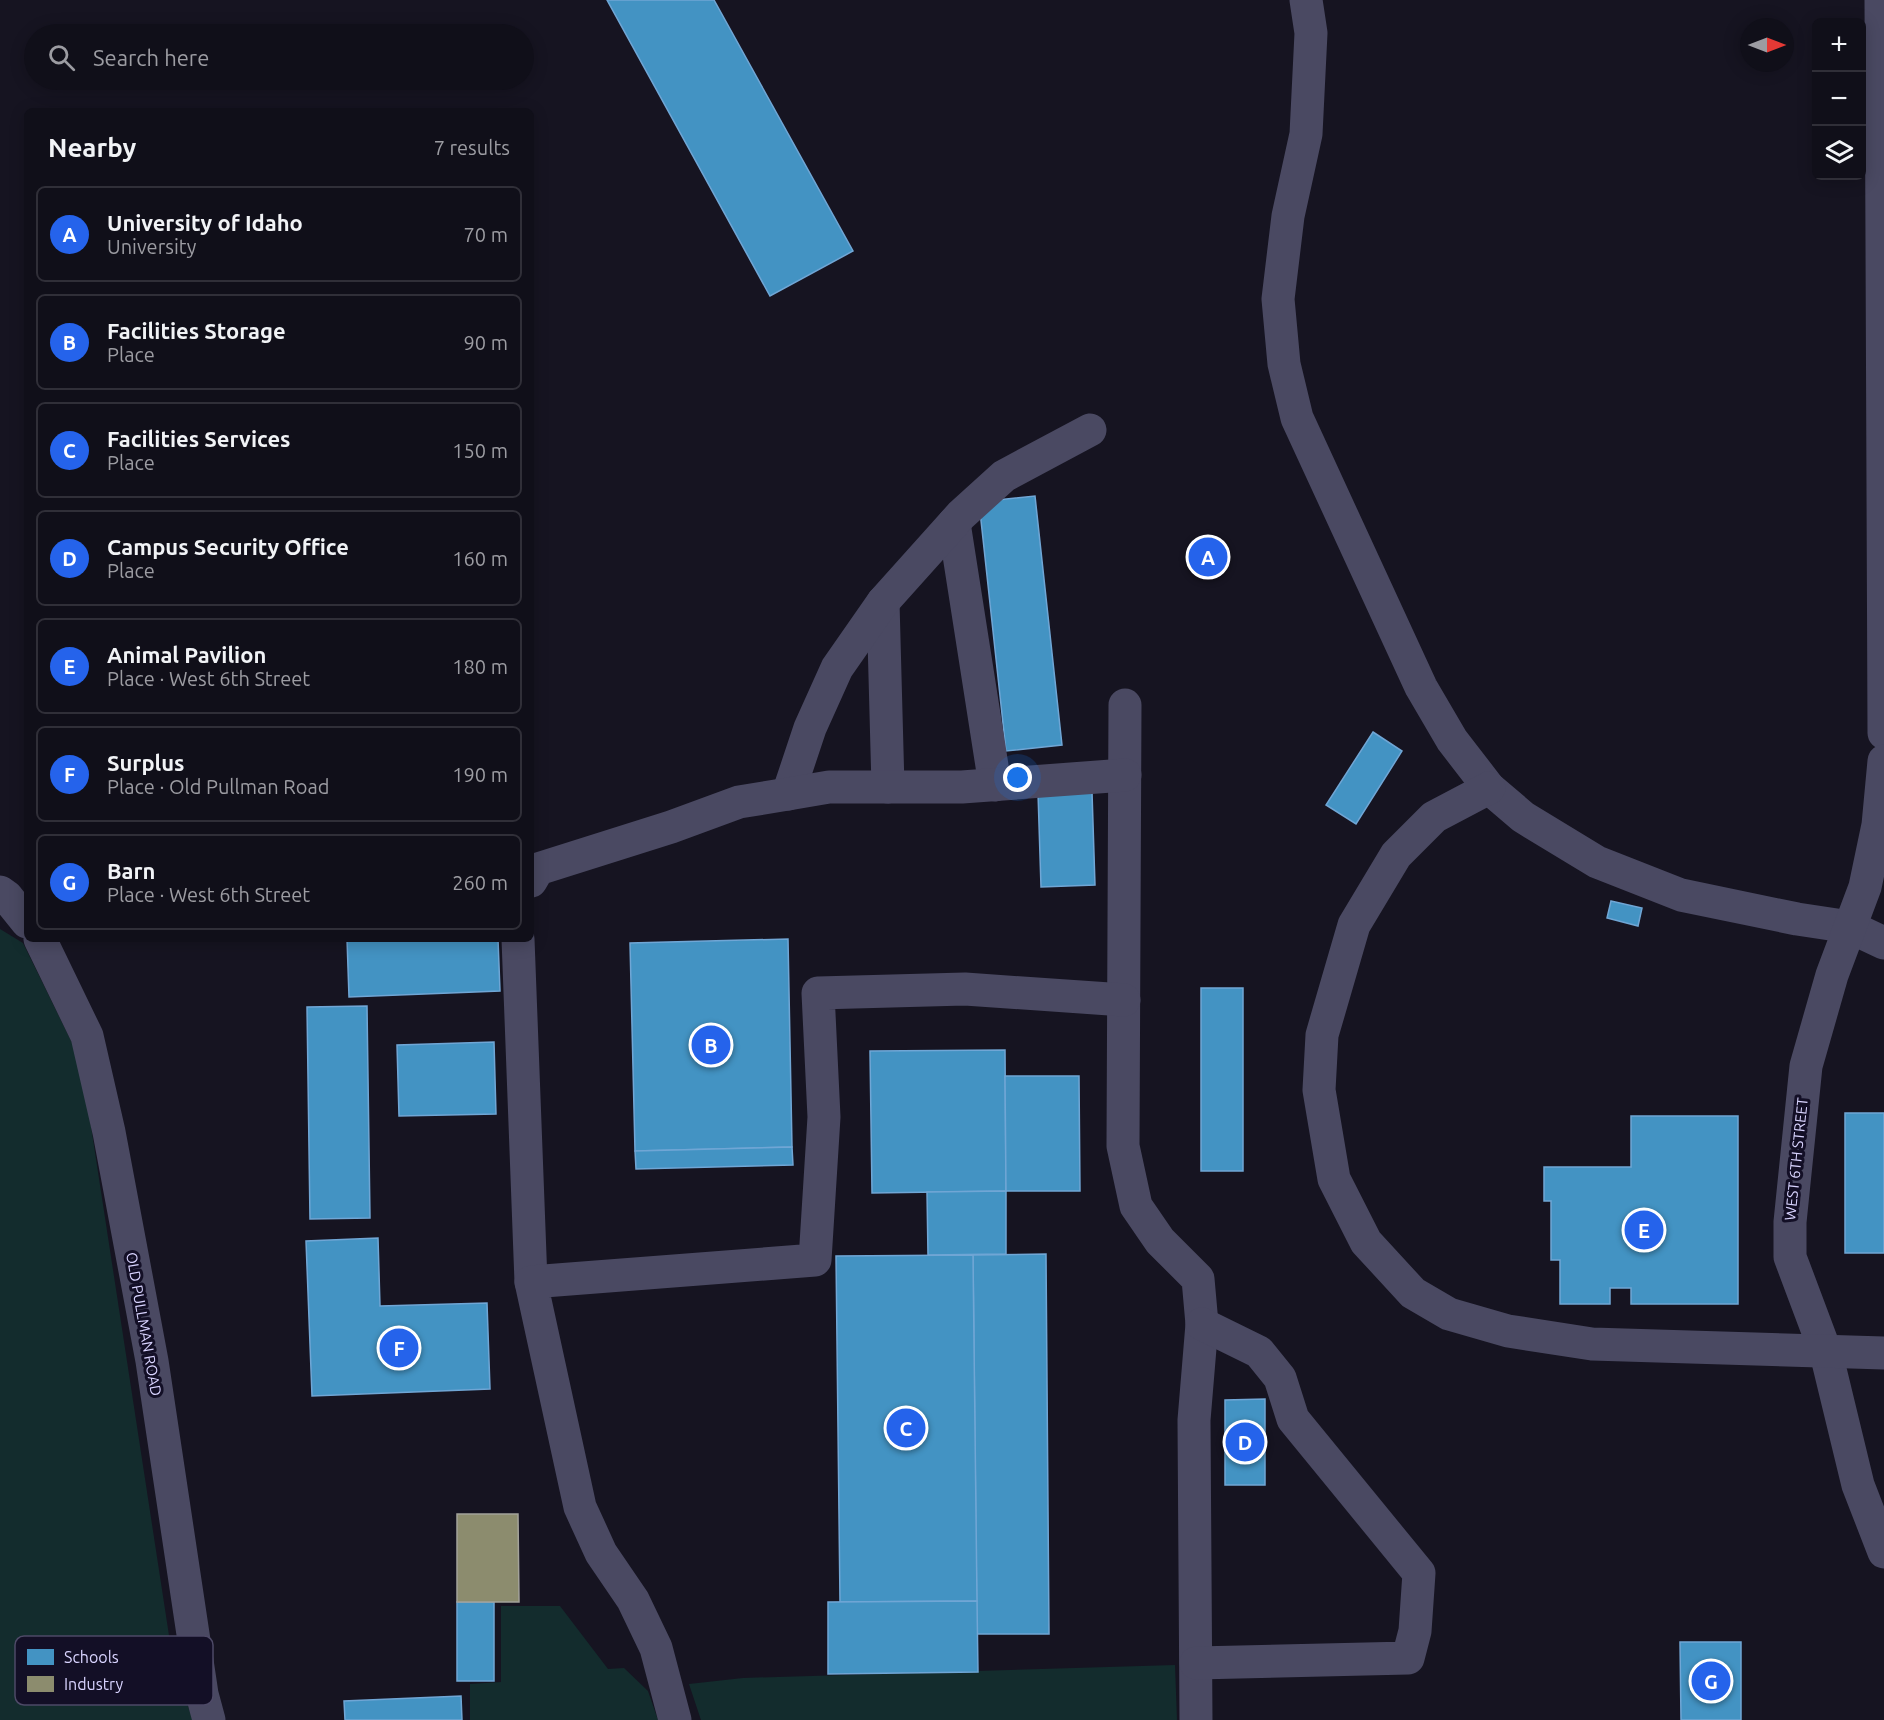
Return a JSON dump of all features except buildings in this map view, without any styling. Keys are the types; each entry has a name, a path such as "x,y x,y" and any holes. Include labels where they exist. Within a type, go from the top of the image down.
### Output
{"street":[{"path":"1306,0 1311,33 1306,134 1288,216 1278,299 1284,364 1297,418 1421,687 1452,740 1489,788 1523,817 1597,862 1670,891 1797,920 1850,927 1884,943"},
{"path":"1882,14 1884,733"},
{"path":"788,794 810,728 837,668 883,602 954,523 1004,476 1090,430"},
{"path":"954,523 995,785"},
{"path":"883,602 888,788"},
{"path":"1125,705 1123,1146 1136,1206 1160,1241 1198,1279 1202,1324 1194,1420 1196,1720"},
{"name":"WEST 6TH STREET","path":"1884,761 1878,825 1865,887 1832,975 1806,1066 1790,1222 1790,1257 1826,1353 1858,1485 1884,1552"},
{"path":"534,876 538,869 671,827 739,802 828,788 995,785 1125,775"},
{"path":"1489,788 1434,817 1396,855 1354,925 1322,1035 1320,1090 1334,1179 1366,1242 1413,1293 1449,1314 1508,1331 1592,1344 1884,1353"},
{"path":"0,892 24,918"},
{"name":"OLD PULLMAN ROAD","path":"41,942 87,1036 109,1132 152,1361 193,1636"},
{"path":"518,942 531,1282 580,1507 601,1553 633,1600 656,1648 675,1720"},
{"path":"531,1282 814,1260 824,1117 818,993 965,989 1124,1000"},
{"path":"1196,1663 1408,1658 1415,1631 1419,1573 1293,1419 1280,1378 1259,1352 1202,1324"},
{"name":"OLD PULLMAN ROAD","path":"205,1705 209,1720"}],"green space":[{"path":"0,929 23,943 81,1061 169,1636 15,1636 15,1705 188,1705 193,1720 0,1720"},
{"path":"501,1606 560,1606 608,1669 624,1668 648,1691 658,1720 470,1720 470,1684 501,1682"},
{"path":"1175,1665 1177,1720 701,1720 689,1684 743,1678"}],"place":[{"name":"University of Idaho","path":"1208,557"},
{"name":"Facilities Storage","path":"711,1045"},
{"name":"Animal Pavilion","path":"1644,1230"},
{"name":"Surplus","path":"399,1348"},
{"name":"Facilities Services","path":"906,1428"},
{"name":"Campus Security Office","path":"1245,1442"},
{"name":"Barn","path":"1711,1681"}]}
